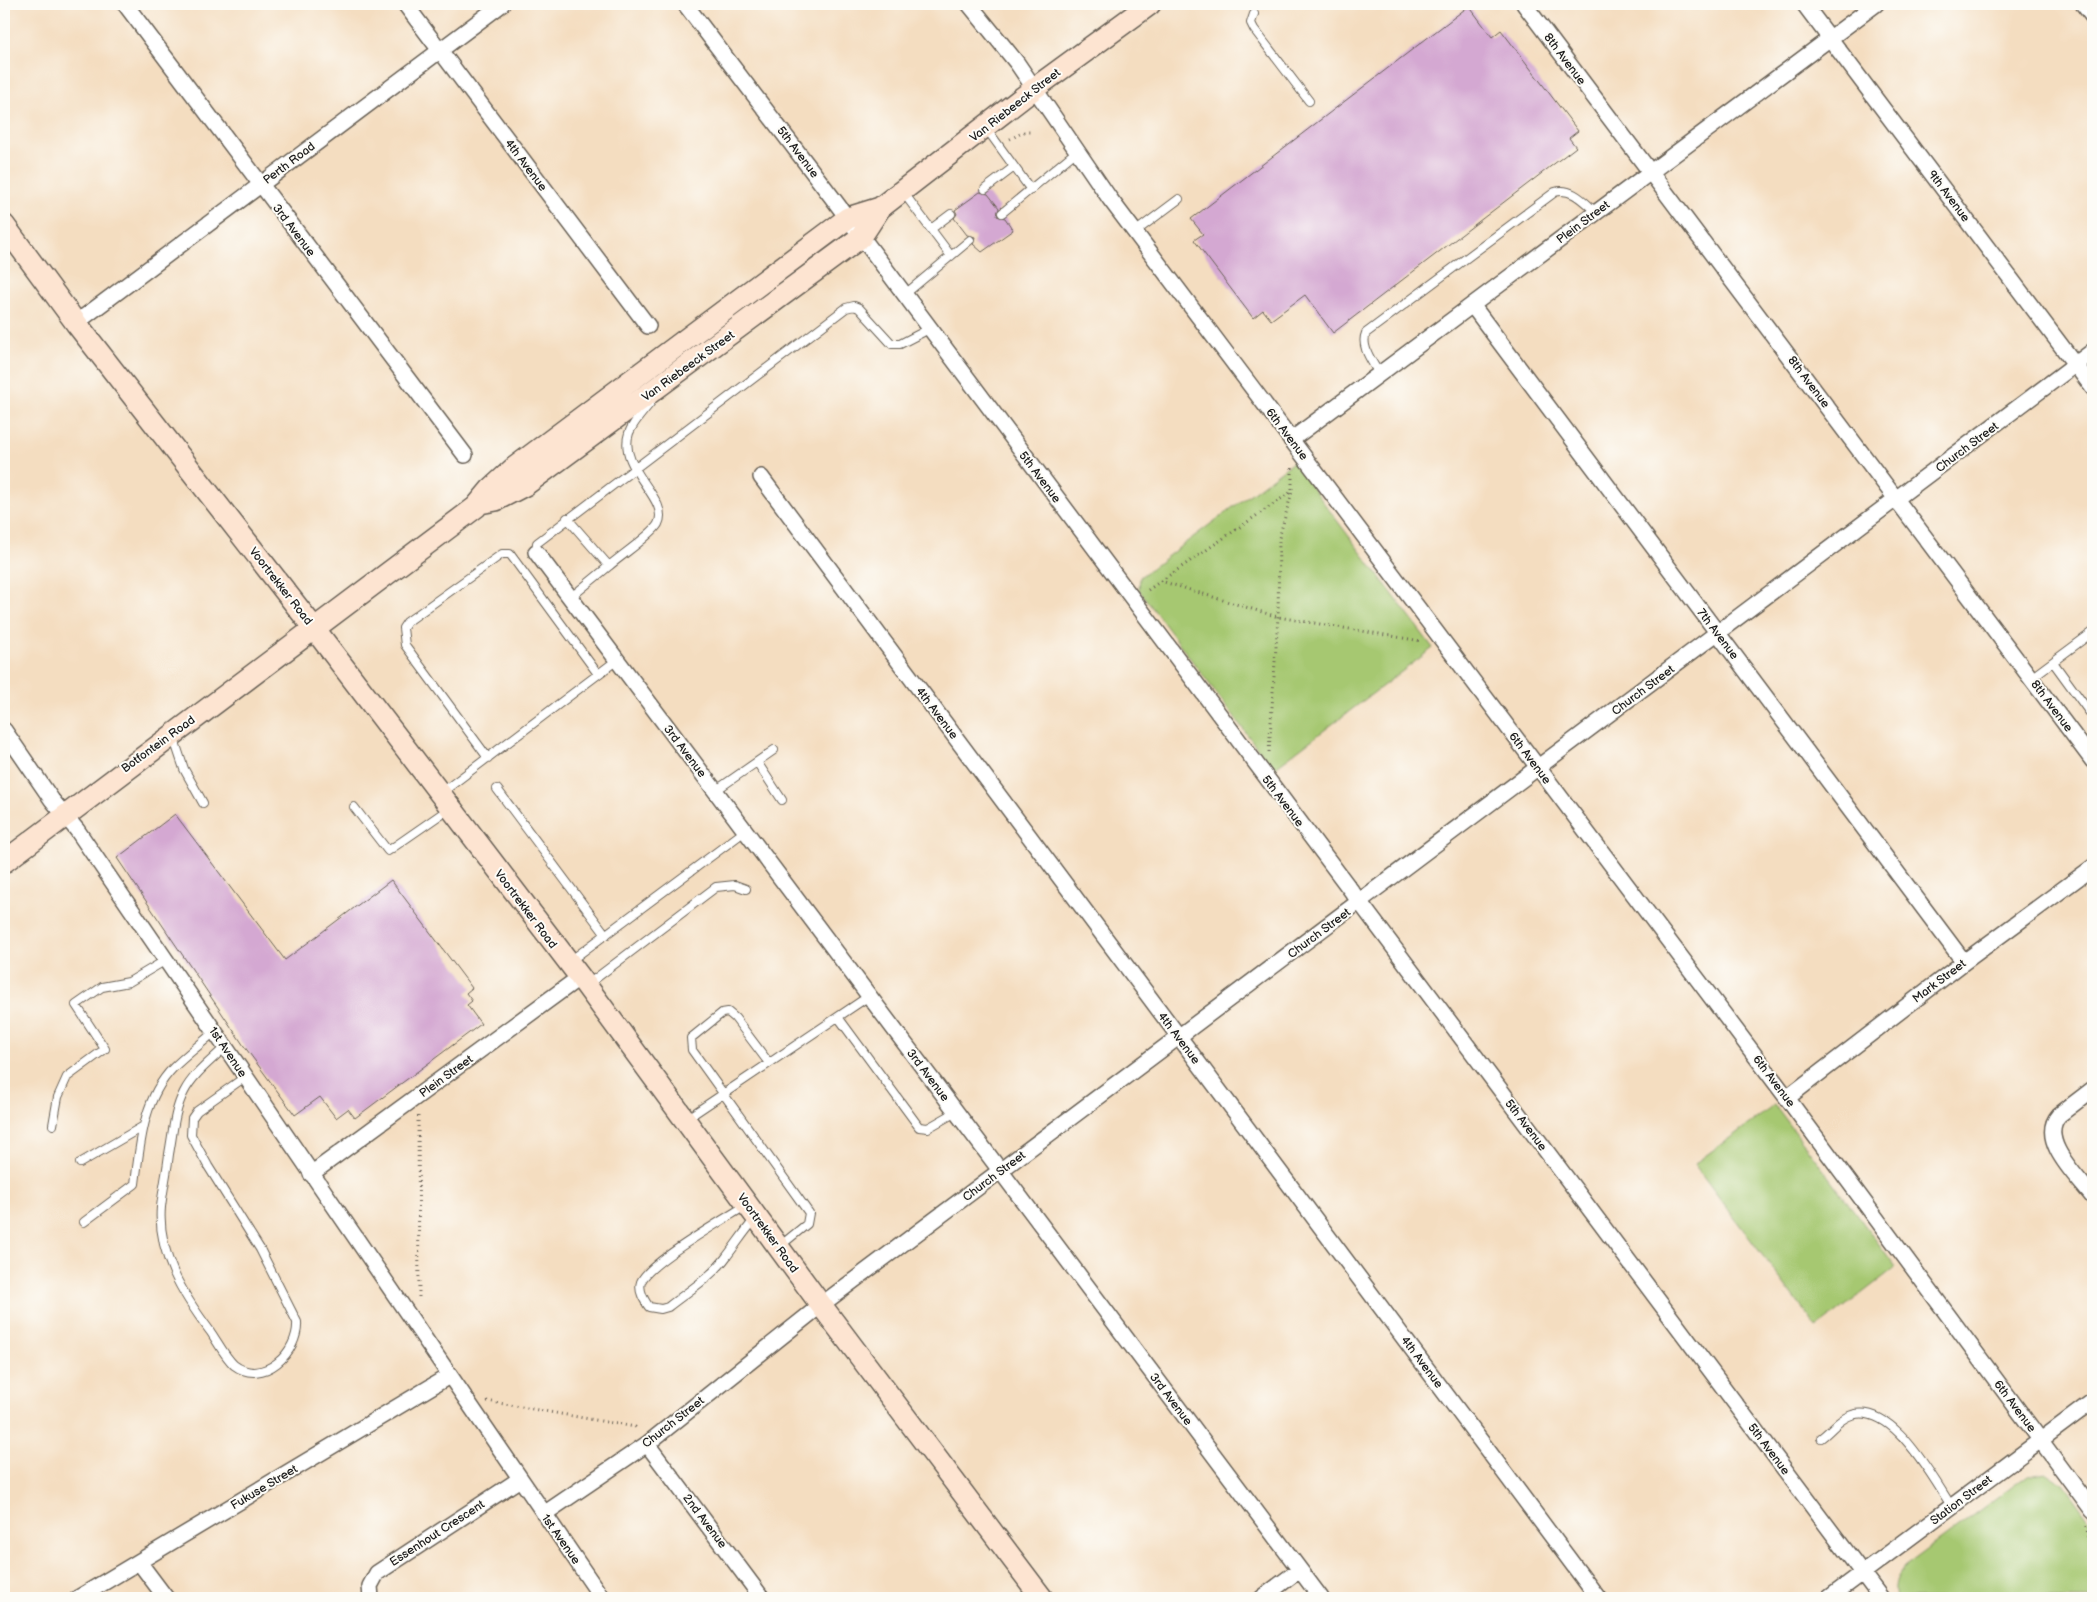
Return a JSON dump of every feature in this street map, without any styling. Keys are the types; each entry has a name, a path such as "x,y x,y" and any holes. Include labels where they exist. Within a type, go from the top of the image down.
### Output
{"main road":[{"name":"Van Riebeeck Street","path":"480,503 496,500 525,485 861,237 880,208 986,128 1035,88 1150,4"},
{"name":"Van Riebeeck Street","path":"313,627 480,503 491,489 514,468 848,218 880,208"},
{"name":"Voortrekker Road","path":"4,225 76,323 313,627 578,976 821,1305 1042,1598"},
{"name":"Botfontein Road","path":"4,862 313,627"}],"street":[{"name":"3rd Avenue","path":"125,4 464,455"},
{"name":"4th Avenue","path":"405,4 648,326"},
{"name":"Perth Road","path":"76,323 502,4"},
{"name":"5th Avenue","path":"685,4 848,218 1259,770 1881,1598"},
{"name":"6th Avenue","path":"969,4 1035,88 1135,232 1787,1098 2040,1440 2092,1515"},
{"name":"8th Avenue","path":"1524,4 2093,761"},
{"name":"9th Avenue","path":"1804,4 2093,388"},
{"name":"Plein Street","path":"1292,440 1876,4"},
{"path":"2083,4 2093,17"},
{"name":"7th Avenue","path":"1472,305 1964,962"},
{"name":"Church Street","path":"544,1514 647,1444 821,1305 1180,1038 2093,351"},
{"name":"4th Avenue","path":"761,477 1598,1598"},
{"name":"3rd Avenue","path":"536,552 1321,1598"},
{"name":"1st Avenue","path":"4,730 64,816 77,830 602,1598"},
{"name":"Mark Street","path":"1787,1098 1964,962 2093,867"},
{"name":"Plein Street","path":"311,1174 578,976"},
{"path":"2093,1089 2059,1115 2054,1121 2051,1135 2056,1147 2093,1197"},
{"name":"Fukuse Street","path":"78,1598 450,1376"},
{"name":"Station Street","path":"1829,1598 2093,1401"},
{"name":"2nd Avenue","path":"647,1444 762,1598"},
{"name":"Essenhout Crescent","path":"371,1598 370,1586 377,1573 520,1479"},
{"path":"139,1562 166,1598"},
{"path":"1262,1598 1299,1570"}],"lane":[{"path":"1254,14 1252,23 1254,29 1309,101"},
{"path":"986,128 1031,190"},
{"path":"1002,213 1078,150"},
{"path":"985,189 1014,167"},
{"path":"1379,374 1365,348 1364,338 1366,333 1555,192 1561,190 1572,193 1596,212"},
{"path":"902,191 951,256"},
{"path":"1135,232 1179,199"},
{"path":"931,229 951,214"},
{"path":"904,295 970,240"},
{"path":"536,552 537,543 567,518 634,471 846,308 854,306 859,308 892,344 900,344 929,329"},
{"path":"570,598 659,522 659,507 634,471 626,446 630,431 670,379"},
{"path":"567,518 608,566"},
{"path":"488,758 405,645 403,628 408,622 502,554 510,554 598,674"},
{"path":"2031,678 2093,632"},
{"path":"354,807 388,851 445,801 488,758 617,660"},
{"path":"2053,662 2093,717"},
{"path":"172,735 184,769 203,803"},
{"path":"715,791 774,750"},
{"path":"756,762 782,800"},
{"path":"496,789 606,935"},
{"path":"578,976 606,935 746,832"},
{"path":"578,976 716,887 735,885 746,889"},
{"path":"53,1125 58,1097 67,1077 105,1050 76,1005 102,988 129,982 166,960"},
{"path":"684,1120 869,996"},
{"path":"769,1063 732,1014 722,1013 694,1034 691,1043 692,1050 810,1213 807,1224 778,1247"},
{"path":"838,1017 919,1127 928,1128 956,1112"},
{"path":"84,1222 136,1184 142,1127 155,1094 172,1069 214,1032"},
{"path":"225,1047 192,1080 179,1104 161,1209 165,1245 177,1283 234,1364 250,1372 265,1371 280,1361 292,1348 297,1334 297,1322 260,1249 208,1166 191,1135 190,1128 196,1111 245,1077"},
{"path":"80,1163 142,1127"},
{"path":"752,1211 727,1256 706,1278 668,1306 661,1309 650,1306 644,1299 640,1286 641,1280 650,1271 706,1230 752,1211"},
{"path":"1821,1438 1845,1418 1854,1415 1866,1415 1886,1421 1902,1434 1952,1507"}],"path":[{"path":"1259,770 1269,759 1278,617 1279,538 1292,492 1292,440"},
{"path":"1133,601 1292,492"},
{"path":"1161,581 1278,617 1445,645"},
{"path":"408,1315 419,1308 418,1096"},
{"path":"473,1410 484,1400 635,1427 647,1444"},
{"path":"2092,1515 2087,1525 2092,1598"}],"green space":[{"path":"1293,462 1433,648 1273,769 1139,590 1140,577"},
{"path":"1775,1105 1896,1267 1817,1328 1694,1164"},
{"path":"2045,1472 2063,1484 2093,1525 2093,1598 1896,1598 1896,1582 1904,1567 2028,1475"}],"building":[{"path":"1469,6 1492,37 1501,30 1578,131 1569,138 1576,147 1333,333 1305,295 1271,320 1263,310 1253,318 1194,240 1203,234 1191,219"},
{"path":"980,192 988,194 999,208 997,216 1005,218 1013,230 982,252 973,244 975,237 967,235 954,218 957,214 955,210"},
{"path":"175,814 285,960 391,880 472,988 466,993 472,1001 467,1005 481,1024 355,1118 348,1109 336,1118 320,1097 295,1115 244,1046 117,858"}]}
